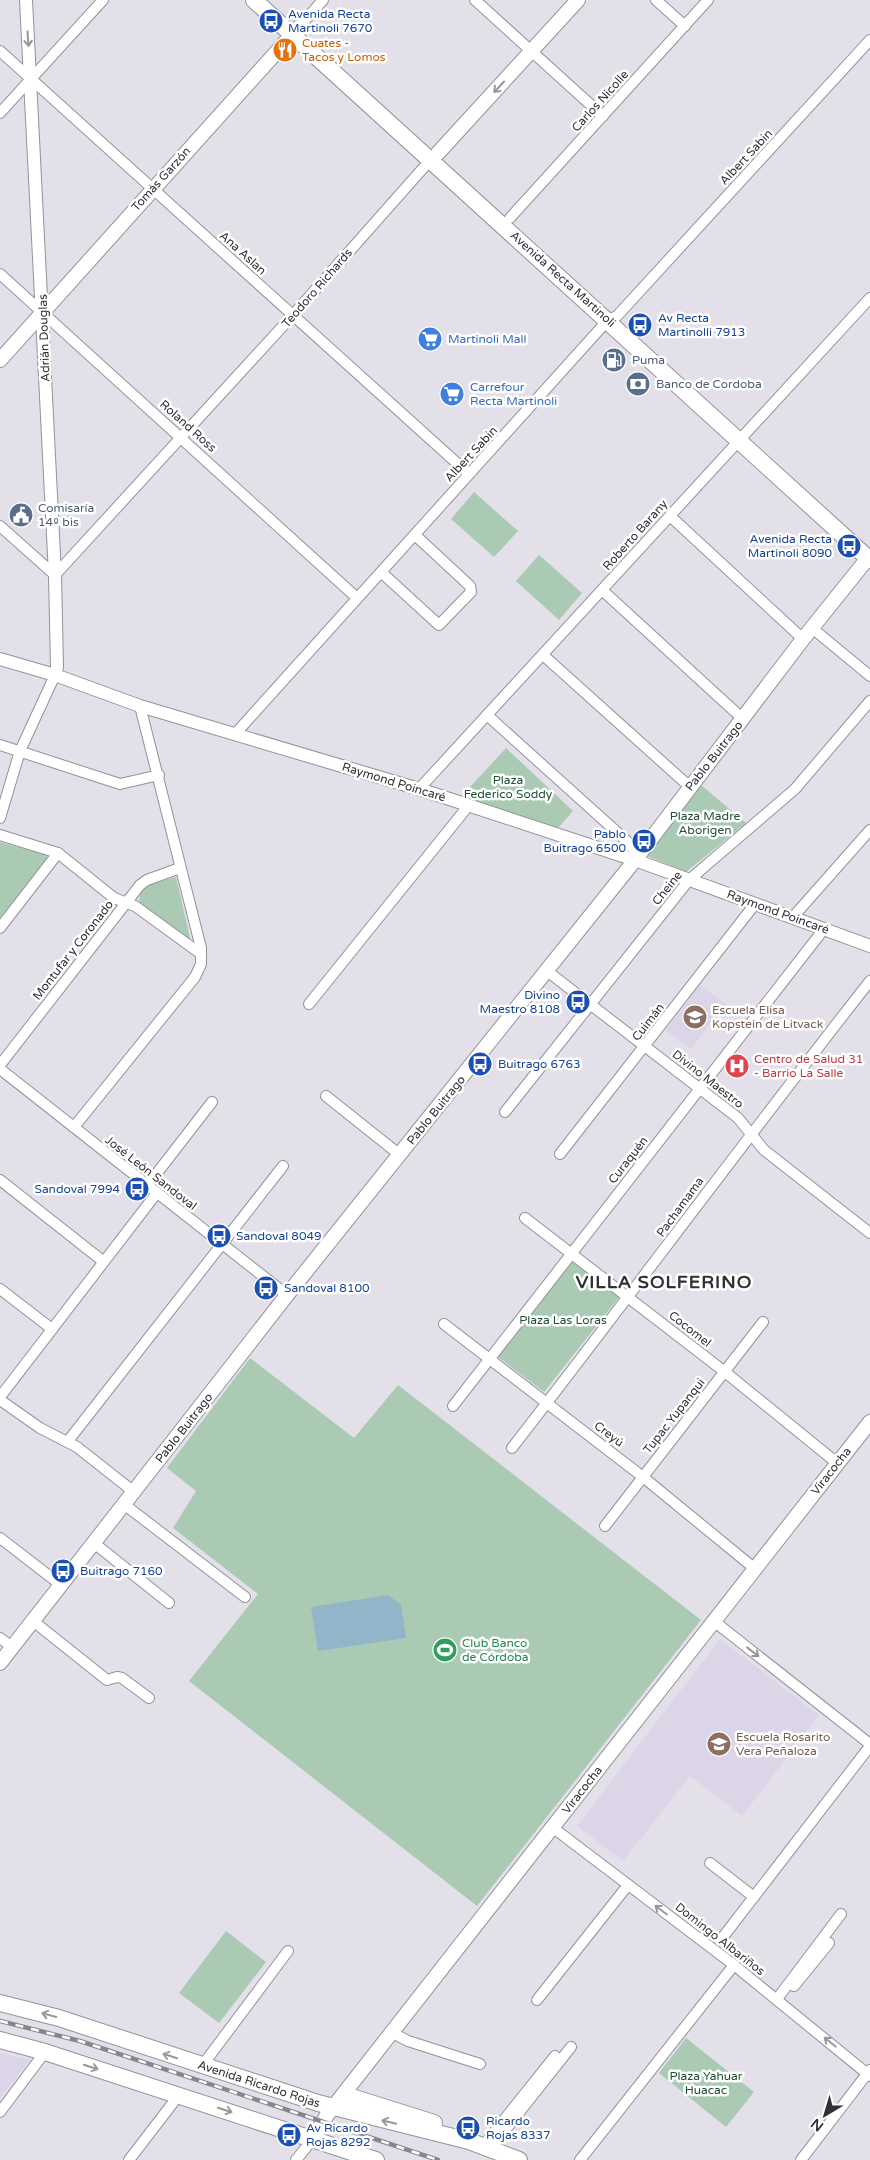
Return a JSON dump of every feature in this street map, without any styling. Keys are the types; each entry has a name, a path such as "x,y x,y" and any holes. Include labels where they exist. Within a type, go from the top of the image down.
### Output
{"main road":[{"name":"Avenida Recta Martinoli","path":"254,0 296,31 743,436 870,555"},
{"name":"Avenida Recta Martinoli","path":"269,0 296,31"},
{"name":"Teodoro Richards","path":"434,156 578,0"},
{"name":"Tomás Garzón","path":"0,360 296,31"},
{"name":"Avenida Recta Martinoli","path":"434,156 510,218 613,318"},
{"name":"Pablo Buitrago","path":"0,1663 287,1295 636,858 807,633 870,555"},
{"name":"Viracocha","path":"313,2139 333,2108 870,1422"},
{"name":"Avenida Ricardo Rojas","path":"0,2003 59,2018 333,2108 469,2141 519,2160"},
{"path":"0,2040 45,2052 376,2160"},
{"path":"344,2095 490,2142 523,2160"}],"street":[{"name":"Adrián Douglas","path":"26,0 55,575 57,667 55,675"},
{"path":"0,113 103,0"},
{"name":"Tomás Garzón","path":"296,31 323,0"},
{"path":"475,0 603,116"},
{"path":"656,0 685,26"},
{"name":"Carlos Nicolle","path":"510,218 708,0"},
{"name":"Albert Sabin","path":"236,733 469,474 870,40"},
{"name":"Ana Aslan","path":"0,51 469,474"},
{"name":"Teodoro Richards","path":"55,575 293,315 434,156"},
{"name":"Roland Ross","path":"0,274 182,437 357,598"},
{"name":"Roberto Barany","path":"419,789 870,298"},
{"path":"670,516 807,633 870,676"},
{"path":"0,526 55,575"},
{"path":"381,572 439,625 471,592 470,586 415,535"},
{"path":"602,590 743,718"},
{"path":"542,655 690,787"},
{"name":"Raymond Poincaré","path":"0,659 55,675 140,706 419,789 636,858 689,880 870,946"},
{"path":"0,818 20,751 55,675"},
{"name":"Cheine","path":"505,1112 689,880 795,789 870,701"},
{"path":"74,1127 194,978 201,964 202,954 159,775 140,706"},
{"path":"488,715 629,843 636,858"},
{"path":"0,745 120,784 159,775"},
{"path":"309,1004 469,805"},
{"path":"792,917 870,830"},
{"path":"0,835 58,853 114,898 127,902 202,954"},
{"path":"0,928 58,853"},
{"name":"Montufar y Coronado","path":"0,1067 127,902 147,880 180,868"},
{"name":"Cuimán","path":"560,1154 756,904"},
{"name":"Curaquén","path":"453,1406 824,930"},
{"name":"Divino Maestro","path":"547,971 738,1118 764,1150 870,1233"},
{"name":"Pachamama","path":"512,1448 629,1298 750,1133 870,982"},
{"name":"José León Sandoval","path":"0,1067 156,1194 287,1295"},
{"path":"326,1096 400,1155"},
{"path":"146,1186 212,1102"},
{"path":"68,1442 283,1166"},
{"path":"0,1180 104,1262"},
{"path":"134,1492 68,1442 40,1428 0,1398 156,1194"},
{"name":"Cocomel","path":"525,1218 725,1372 837,1463"},
{"path":"0,1289 52,1329"},
{"name":"Tupac Yupanqui","path":"605,1526 763,1322"},
{"name":"Creyú","path":"444,1324 644,1477 754,1568"},
{"path":"125,1505 245,1597"},
{"path":"0,1538 61,1585"},
{"path":"94,1543 169,1603"},
{"path":"33,1621 107,1680 117,1677 122,1678 149,1698"},
{"path":"715,1622 870,1745 723,1937"},
{"path":"0,1638 12,1647"},
{"name":"Domingo Albariños","path":"552,1827 734,1965 869,2073"},
{"path":"710,1863 754,1897"},
{"path":"537,2000 628,1885"},
{"path":"779,2001 841,1914"},
{"path":"779,2001 829,1943"},
{"path":"202,2066 288,1951"},
{"path":"580,2160 734,1965"},
{"path":"393,2033 408,2041 480,2064"},
{"path":"490,2142 571,2047"},
{"path":"0,2112 45,2052"},
{"path":"490,2142 555,2056"},
{"path":"801,2160 869,2073"},
{"path":"129,2160 179,2095"},
{"name":"Viracocha","path":"296,2160 313,2139"}],"shaded area":[{"name":"Escuela Elisa Kopstein de Litvack","path":"700,985 725,1004 691,1049 666,1030"},
{"name":"Escuela Rosarito Vera Peñaloza","path":"720,1639 819,1715 742,1816 690,1776 623,1861 577,1826"},
{"path":"0,2053 30,2060 0,2098"}],"green space":[{"path":"474,492 518,531 494,557 451,519"},
{"path":"539,555 582,593 559,620 516,581"},
{"name":"Plaza Federico Soddy","path":"506,748 573,811 557,829 459,799"},
{"name":"Plaza Madre Aborigen","path":"701,785 746,823 686,872 645,855"},
{"path":"0,842 45,854 48,859 0,918"},
{"path":"176,877 191,942 139,902 140,894 147,885"},
{"name":"Plaza Las Loras","path":"571,1261 620,1296 544,1392 497,1356"},
{"name":"Club Banco de Córdoba","path":"250,1358 354,1438 398,1385 701,1620 477,1906 189,1681 258,1594 173,1528 196,1491 167,1468"},
{"path":"226,1931 266,1962 219,2023 179,1993"},
{"name":"Plaza Yahuar Huacac","path":"686,2038 754,2092 726,2127 659,2073"}],"water":[{"path":"388,1595 401,1605 406,1638 318,1651 311,1607"}],"railway":[{"path":"0,2021 80,2041 438,2160"}],"place":[{"name":"Avenida Recta Martinoli 7670","path":"271,21"},
{"name":"Cuates - Tacos y Lomos","path":"285,50"},
{"name":"Av Recta Martinolli 7913","path":"640,325"},
{"name":"Martinoli Mall","path":"430,339"},
{"name":"Puma","path":"614,360"},
{"name":"Banco de Cordoba","path":"638,384"},
{"name":"Carrefour Recta Martinoli","path":"452,394"},
{"name":"Comisaría 14º bis","path":"21,515"},
{"name":"Avenida Recta Martinoli 8090","path":"849,546"},
{"name":"Pablo Buitrago 6500","path":"644,841"},
{"name":"Divino Maestro 8108","path":"578,1002"},
{"name":"Escuela Elisa Kopstein de Litvack","path":"695,1017"},
{"name":"Buitrago 6763","path":"480,1064"},
{"name":"Centro de Salud 31 - Barrio La Salle","path":"737,1066"},
{"name":"Sandoval 7994","path":"137,1189"},
{"name":"Sandoval 8049","path":"219,1236"},
{"name":"Sandoval 8100","path":"266,1288"},
{"name":"Buitrago 7160","path":"63,1571"},
{"name":"Club Banco de Córdoba","path":"445,1650"},
{"name":"Escuela Rosarito Vera Peñaloza","path":"719,1744"},
{"name":"Ricardo Rojas 8337","path":"468,2128"},
{"name":"Av Ricardo Rojas 8292","path":"289,2135"}],"district":[{"name":"VILLA SOLFERINO","path":"664,1282"}]}
